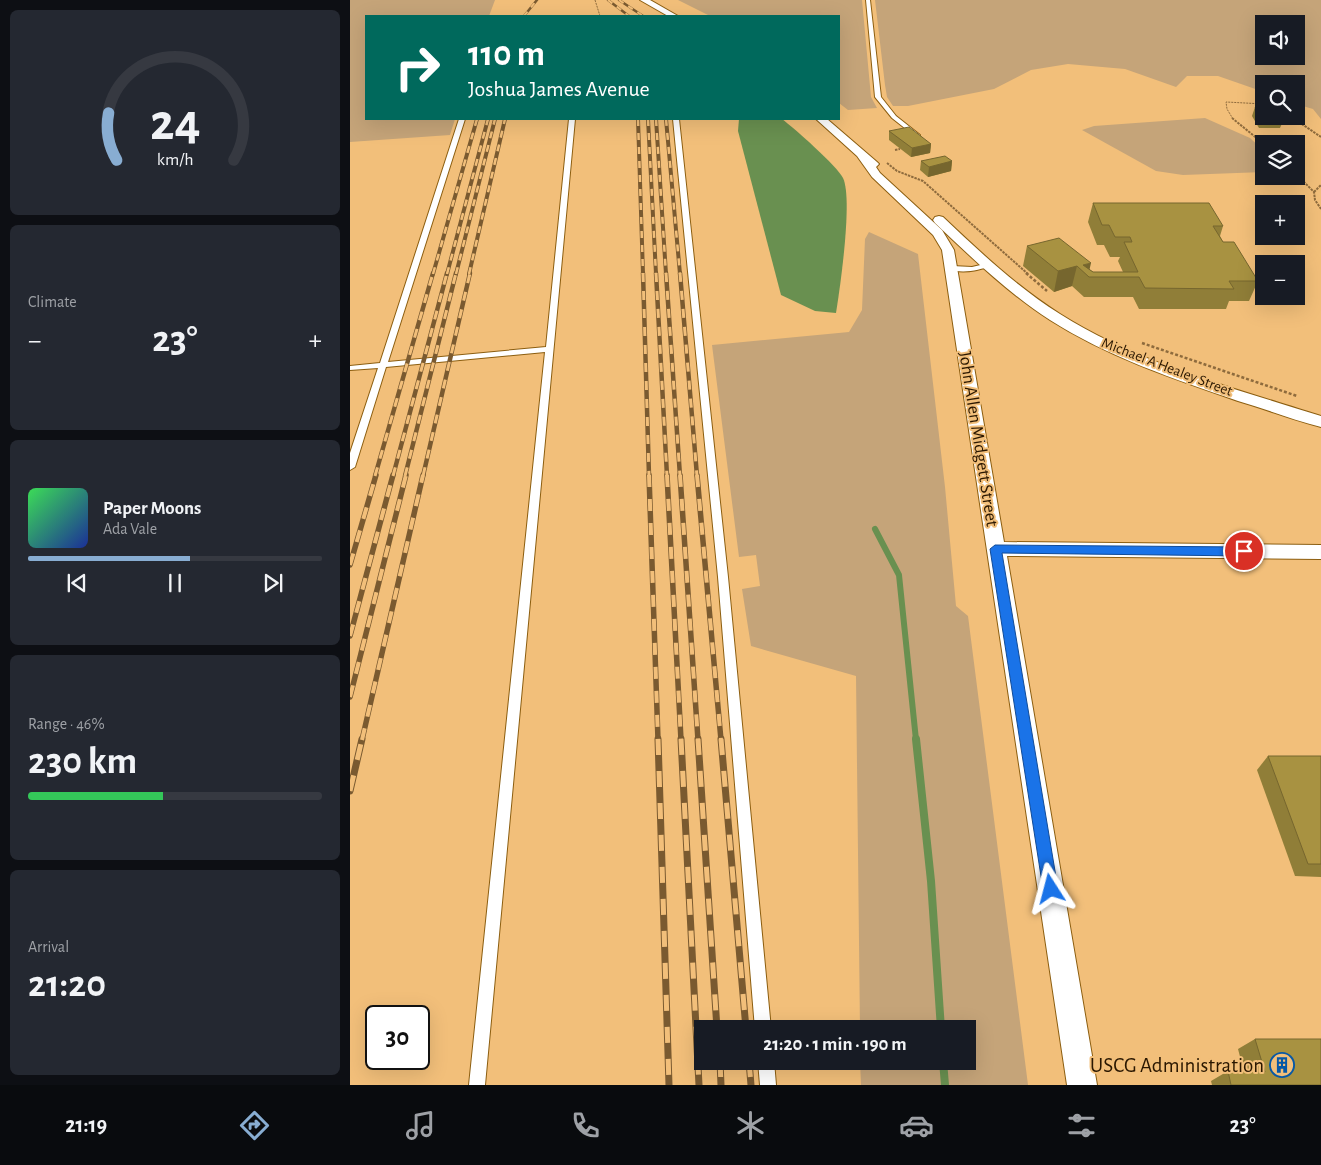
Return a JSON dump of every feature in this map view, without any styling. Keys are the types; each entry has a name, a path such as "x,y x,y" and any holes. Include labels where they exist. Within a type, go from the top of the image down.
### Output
{"street":[{"path":"644,0 664,14"},
{"path":"822,120 862,156 887,173"},
{"name":"John Allen Midgett Street","path":"887,173 878,185 898,203 921,218 943,239 952,268 995,549 1082,1085"},
{"name":"Michael A Healey Street","path":"887,173 989,265 1039,306 1100,342 1173,372 1321,422"},
{"path":"995,549 1321,552"}],"lane":[{"path":"868,0 878,97 894,117 919,136"},
{"path":"350,466 462,120"},
{"path":"477,1085 572,120"},
{"path":"676,120 722,577 762,1020"},
{"path":"952,268 972,269 989,265"},
{"path":"350,368 549,349"},
{"path":"767,1070 768,1085"}],"path":[{"path":"595,0 600,15"},
{"path":"1255,103 1226,102 1225,108 1229,115 1255,137"},
{"path":"1303,125 1321,137"},
{"path":"895,150 900,149"},
{"path":"887,173 923,181 1053,296"},
{"path":"1305,183 1314,192 1321,209"},
{"path":"1314,192 1321,185"},
{"path":"1137,341 1305,399"}],"shaded area":[{"path":"350,0 495,0 489,15 365,15 365,120 455,120 450,135 350,142"},
{"path":"678,0 862,0 871,97 877,108 848,110 840,104 840,15 708,15"},
{"path":"875,0 1321,0 1321,119 1313,109 1305,107 1305,75 1255,75 1255,89 1218,76 1187,76 1176,87 1125,69 1068,64 1031,70 994,89 908,106 893,106 887,97"},
{"path":"1205,118 1250,138 1255,143 1255,172 1183,175 1156,171 1082,130 1094,126"},
{"path":"739,120 783,120 824,156 843,178 847,204 843,265 836,313 815,311 781,295 738,131"},
{"path":"869,232 918,254 945,487 956,606 968,616 1028,1085 861,1085 860,1070 976,1070 976,1020 860,1020 856,676 751,646 742,589 760,586 756,555 739,557 712,345 849,332 862,310 865,239"}],"building":[{"path":"909,127 931,144 912,148 889,131"},
{"path":"945,156 952,161 929,167 921,161"},
{"path":"1093,203 1209,203 1223,226 1213,226 1223,242 1234,242 1255,276 1255,281 1229,281 1234,289 1145,288 1139,277 1089,277 1077,266 1058,271 1027,246 1059,238 1091,263 1083,265 1093,272 1138,272 1124,242 1132,242 1130,237 1115,237 1109,225 1102,225"},
{"path":"1268,756 1321,756 1321,864 1308,864"},
{"name":"USCG Administration","path":"1255,1039 1321,1039 1321,1085 1231,1085 1228,1071 1265,1072"}],"waterway":[{"path":"875,529 899,575 916,740"},
{"path":"916,739 931,881 940,1020"},
{"path":"944,1070 945,1085"}],"railway":[{"path":"525,15 537,0"},
{"path":"608,0 628,15"},
{"path":"619,0 642,15"},
{"path":"433,274 477,120"},
{"path":"447,274 488,120"},
{"path":"456,274 495,120"},
{"path":"469,274 505,120"},
{"path":"638,120 643,274"},
{"path":"648,120 656,274"},
{"path":"656,120 666,274"},
{"path":"666,120 680,274"},
{"path":"375,476 433,273"},
{"path":"393,476 447,273"},
{"path":"405,476 456,273"},
{"path":"423,476 470,273"},
{"path":"643,273 649,476"},
{"path":"656,273 667,476"},
{"path":"666,273 680,476"},
{"path":"680,273 697,476"},
{"path":"350,565 376,475"},
{"path":"350,636 393,475"},
{"path":"350,697 406,475"},
{"path":"362,740 423,475"},
{"path":"649,475 658,740"},
{"path":"667,475 681,740"},
{"path":"680,475 698,740"},
{"path":"697,475 721,740"},
{"path":"350,791 362,739"},
{"path":"658,739 669,1085"},
{"path":"681,739 699,1085"},
{"path":"698,739 716,1020"},
{"path":"721,739 745,1020"},
{"path":"720,1070 721,1085"},
{"path":"750,1070 751,1085"}],"place":[{"name":"USCG Administration","path":"1282,1065"}],"route":[{"path":"1051,889 995,549 1244,551"}]}
